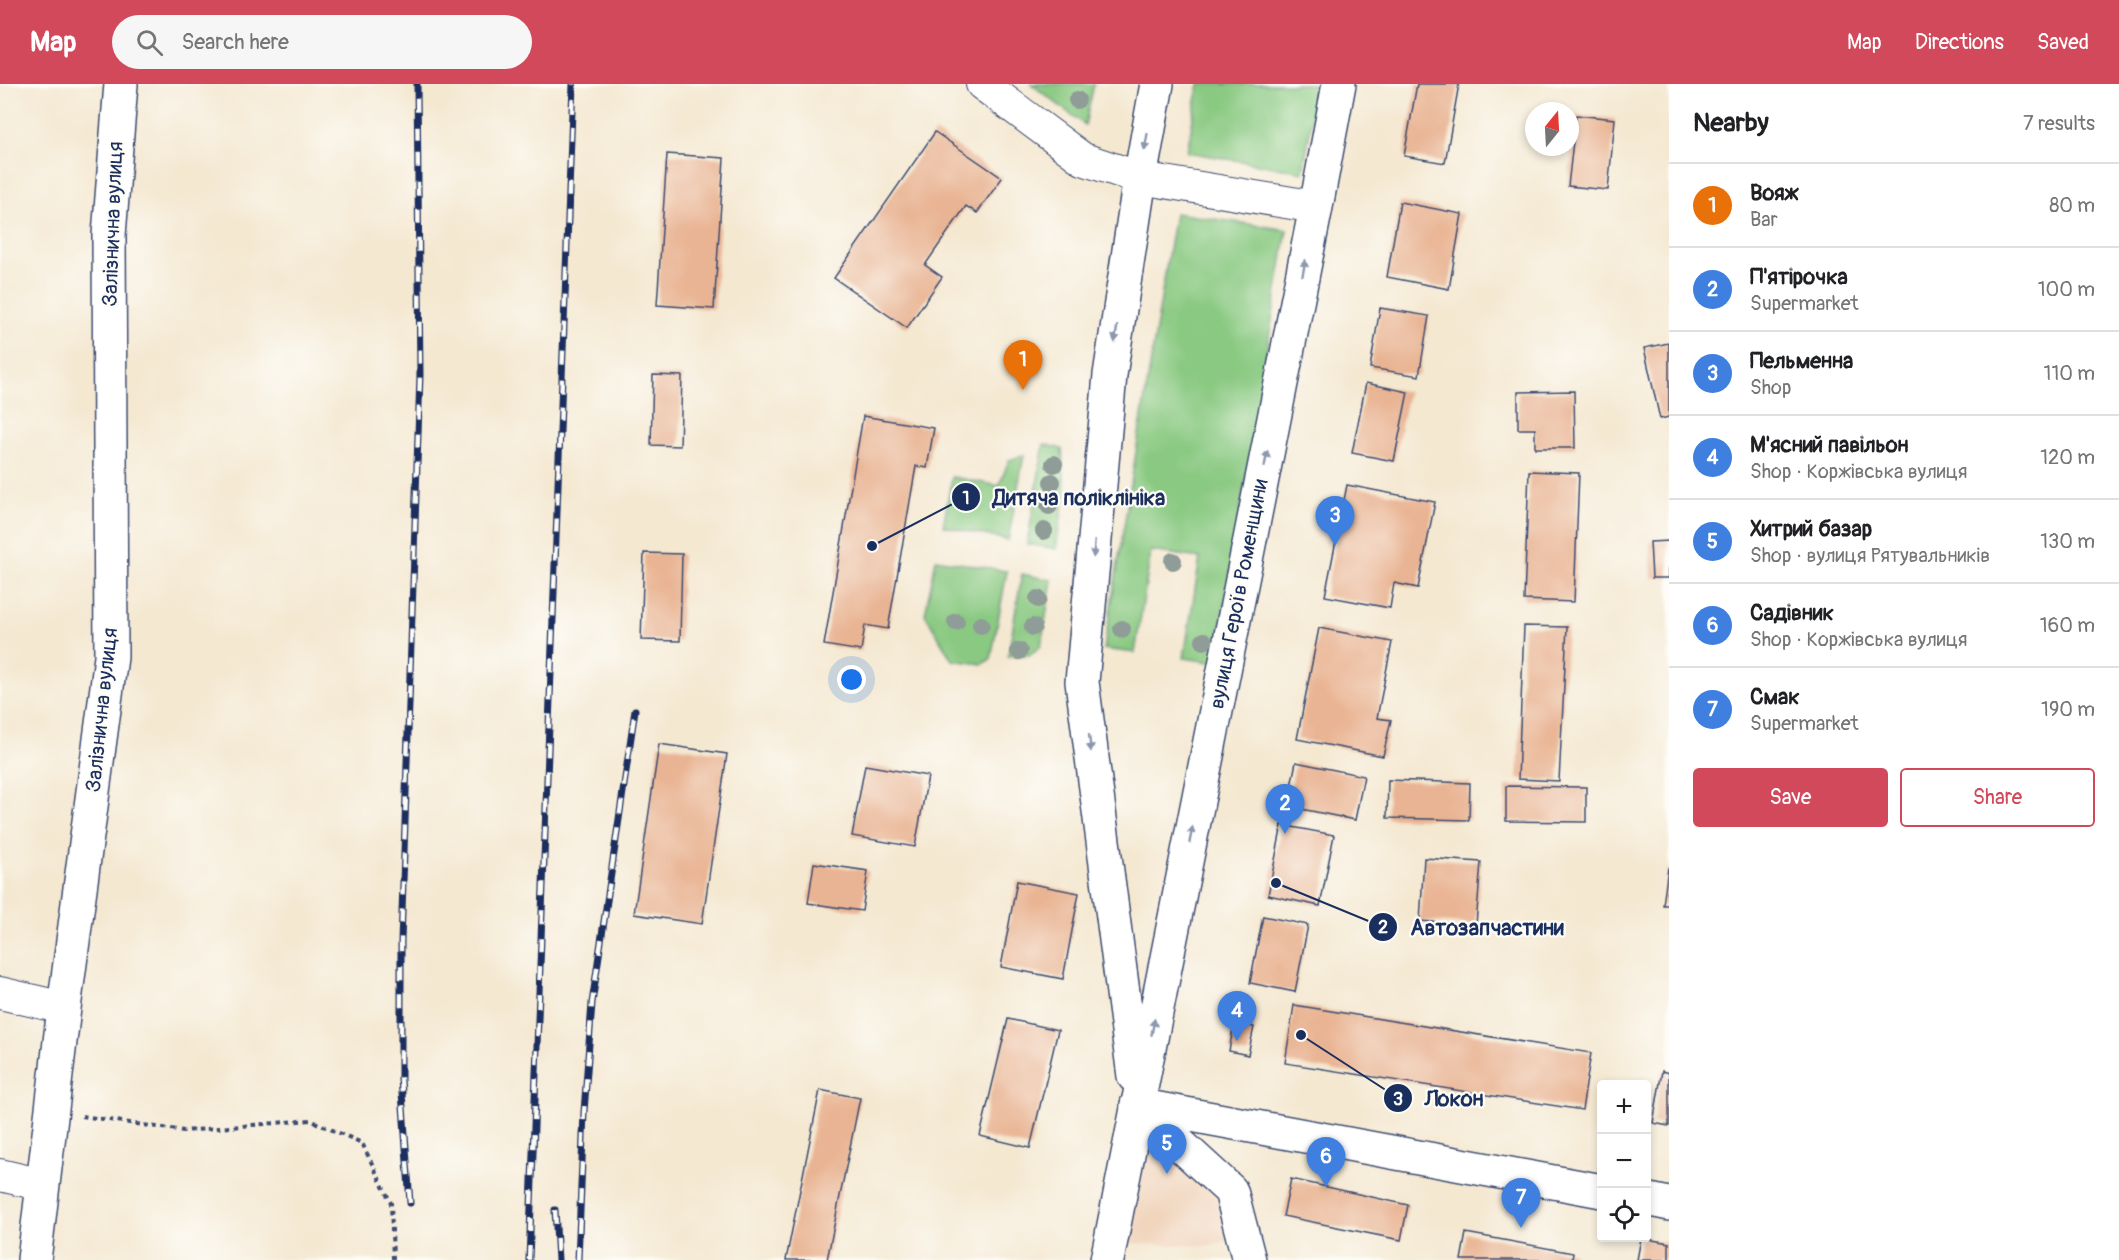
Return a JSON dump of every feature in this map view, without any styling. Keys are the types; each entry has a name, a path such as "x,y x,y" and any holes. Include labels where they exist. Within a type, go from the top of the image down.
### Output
{"street":[{"name":"Залізнична вулиця","path":"34,1260 64,1008 111,657 109,235 121,84"},
{"path":"982,84 1083,159 1140,178 1316,207"},
{"name":"вулиця Героїв Роменщини","path":"1137,1105 1082,682 1110,375 1157,84"},
{"name":"вулиця Героїв Роменщини","path":"1107,1260 1339,84"},
{"path":"0,993 64,1008"},
{"path":"1137,1105 1597,1190"},
{"path":"1137,1105 1231,1191 1249,1260"},
{"path":"0,1174 43,1185"},
{"path":"1651,1200 1669,1204"}],"path":[{"path":"53,1112 184,1131 310,1120 362,1143 391,1203 393,1260"}],"shaded area":[{"path":"1140,1125 1218,1191 1235,1239 1205,1246 1123,1243"}],"green space":[{"path":"1031,84 1094,84 1085,125"},
{"path":"1199,84 1318,84 1303,172 1187,152"},
{"path":"1175,213 1287,230 1215,663 1184,658 1200,558 1151,551 1135,653 1104,649"},
{"path":"1044,444 1062,449 1065,492 1056,549 1027,544"},
{"path":"1024,455 1008,540 943,526 952,477 999,486 1009,460"},
{"path":"936,559 1007,571 991,659 982,664 952,660 925,614"},
{"path":"1022,574 1052,580 1041,646 1029,655 1008,656"}],"building":[{"path":"1417,84 1459,84 1445,163 1404,156"},
{"path":"1579,115 1615,119 1608,190 1568,186 1571,156 1579,156"},
{"path":"935,132 1002,178 977,213 966,206 925,265 942,277 907,328 834,278"},
{"path":"667,154 724,158 714,309 657,305"},
{"path":"1400,202 1462,214 1449,289 1387,277"},
{"path":"1380,308 1429,316 1419,376 1370,368"},
{"path":"1669,343 1669,417 1660,419 1644,348"},
{"path":"653,375 682,376 680,446 651,445"},
{"path":"1366,383 1408,392 1394,461 1352,453"},
{"path":"1574,391 1575,448 1535,448 1535,429 1518,429 1518,392"},
{"path":"863,416 934,428 927,468 916,466 888,629 865,625 861,651 824,645"},
{"path":"1529,471 1579,473 1574,602 1524,600"},
{"path":"1347,485 1435,502 1418,588 1394,583 1390,608 1325,596"},
{"path":"1669,541 1669,578 1652,578 1650,542"},
{"path":"644,553 682,554 680,641 641,640"},
{"path":"1524,626 1567,627 1559,781 1518,779"},
{"path":"1319,628 1392,642 1377,718 1391,720 1383,756 1297,739"},
{"path":"659,744 727,754 702,924 634,914"},
{"path":"1296,762 1364,776 1355,820 1287,806"},
{"path":"865,765 928,776 915,847 852,836"},
{"path":"1388,780 1470,783 1469,820 1387,818"},
{"path":"1506,786 1586,787 1586,822 1506,821"},
{"path":"1282,825 1334,835 1320,906 1268,895"},
{"path":"1424,858 1481,862 1476,925 1420,921"},
{"path":"814,863 868,871 862,911 808,903"},
{"path":"1668,868 1669,905 1663,905"},
{"path":"1017,881 1079,893 1063,979 1001,967"},
{"path":"1263,916 1308,925 1295,992 1250,983"},
{"path":"1294,1005 1591,1053 1582,1110 1285,1063"},
{"path":"1008,1019 1058,1030 1030,1148 980,1136"},
{"path":"1234,1023 1254,1027 1248,1055 1229,1051"},
{"path":"1662,1071 1669,1073 1669,1126 1653,1123"},
{"path":"820,1090 860,1098 827,1260 786,1260"},
{"path":"1291,1179 1408,1205 1401,1240 1283,1216"},
{"path":"1466,1233 1573,1253 1572,1260 1461,1260"},
{"path":"1651,1240 1669,1243 1669,1260 1637,1260 1640,1242 1651,1242"}],"railway":[{"path":"410,1203 401,1079 401,942 420,375 417,84"},
{"path":"529,1260 573,84"},
{"path":"578,1260 584,1112 592,1003 635,710"},
{"path":"555,1210 558,1260"}],"place":[{"name":"Вояж","path":"1023,390"},
{"name":"Дитяча поліклініка","path":"872,546"},
{"name":"Пельменна","path":"1335,546"},
{"name":"П'ятірочка","path":"1285,834"},
{"name":"Автозапчастини","path":"1276,883"},
{"name":"Локон","path":"1301,1035"},
{"name":"М'ясний павільон","path":"1237,1041"},
{"name":"Хитрий базар","path":"1167,1174"},
{"name":"Садівник","path":"1326,1187"},
{"name":"Смак","path":"1521,1228"}]}
